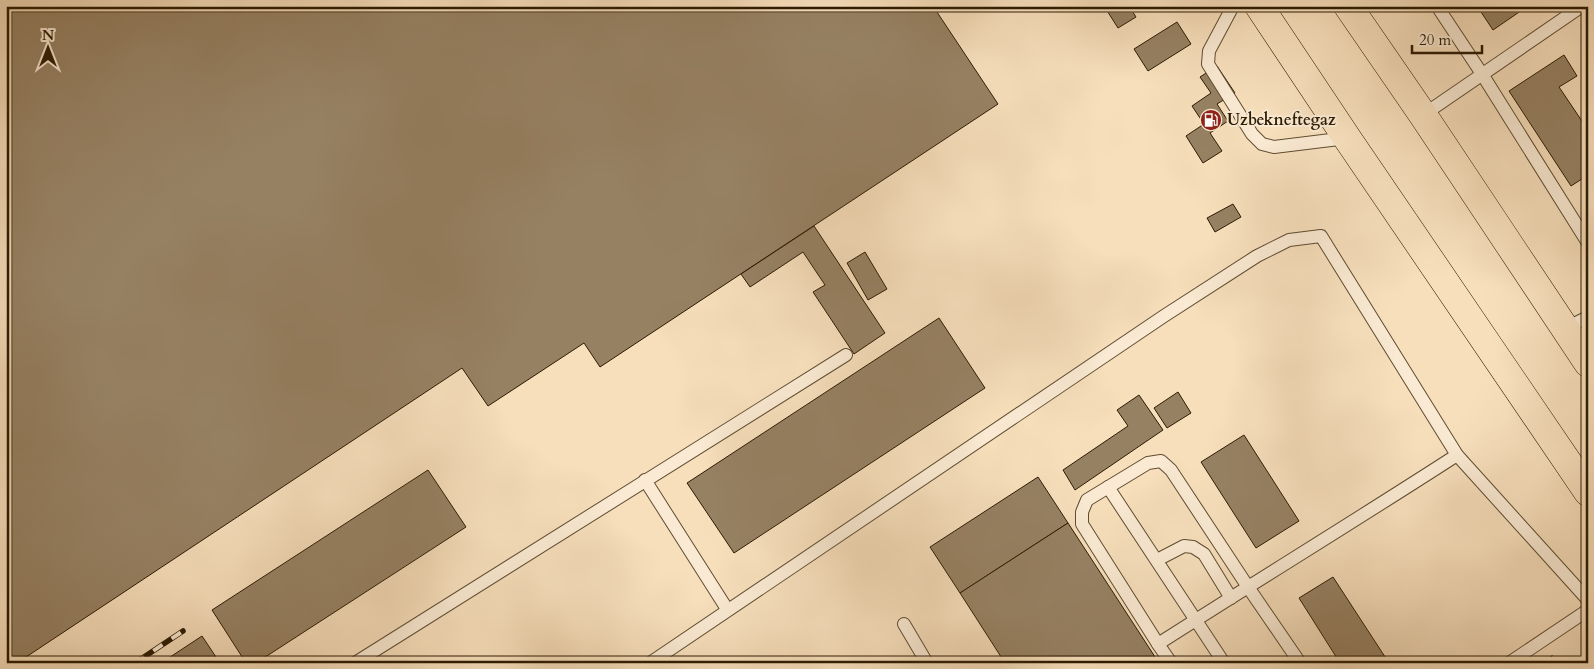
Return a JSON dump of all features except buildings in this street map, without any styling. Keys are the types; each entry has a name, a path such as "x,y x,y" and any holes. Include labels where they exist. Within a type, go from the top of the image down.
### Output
{"highway":[{"path":"1259,6 1588,492"},
{"path":"1348,6 1423,115 1576,323 1588,363"}],"lane":[{"path":"1233,6 1210,51 1208,64 1252,134 1262,144 1274,148 1347,138"},
{"path":"1437,6 1588,243"},
{"path":"1423,115 1582,6"},
{"path":"650,663 727,609 1164,316 1257,256 1289,240 1321,236 1457,455 1588,600"},
{"path":"355,663 846,355"},
{"path":"1158,644 1376,508 1457,455"},
{"path":"1171,663 1082,524 1082,512 1087,500 1148,463 1161,461 1171,470 1300,663"},
{"path":"645,480 727,609"},
{"path":"1108,487 1224,663"},
{"path":"1157,560 1184,546 1193,547 1204,554 1231,598"},
{"path":"1509,663 1588,610"},
{"path":"904,624 927,663"}],"railway":[{"path":"135,663 183,631"}],"place":[{"name":"Uzbekneftegaz","path":"1211,120"}]}
